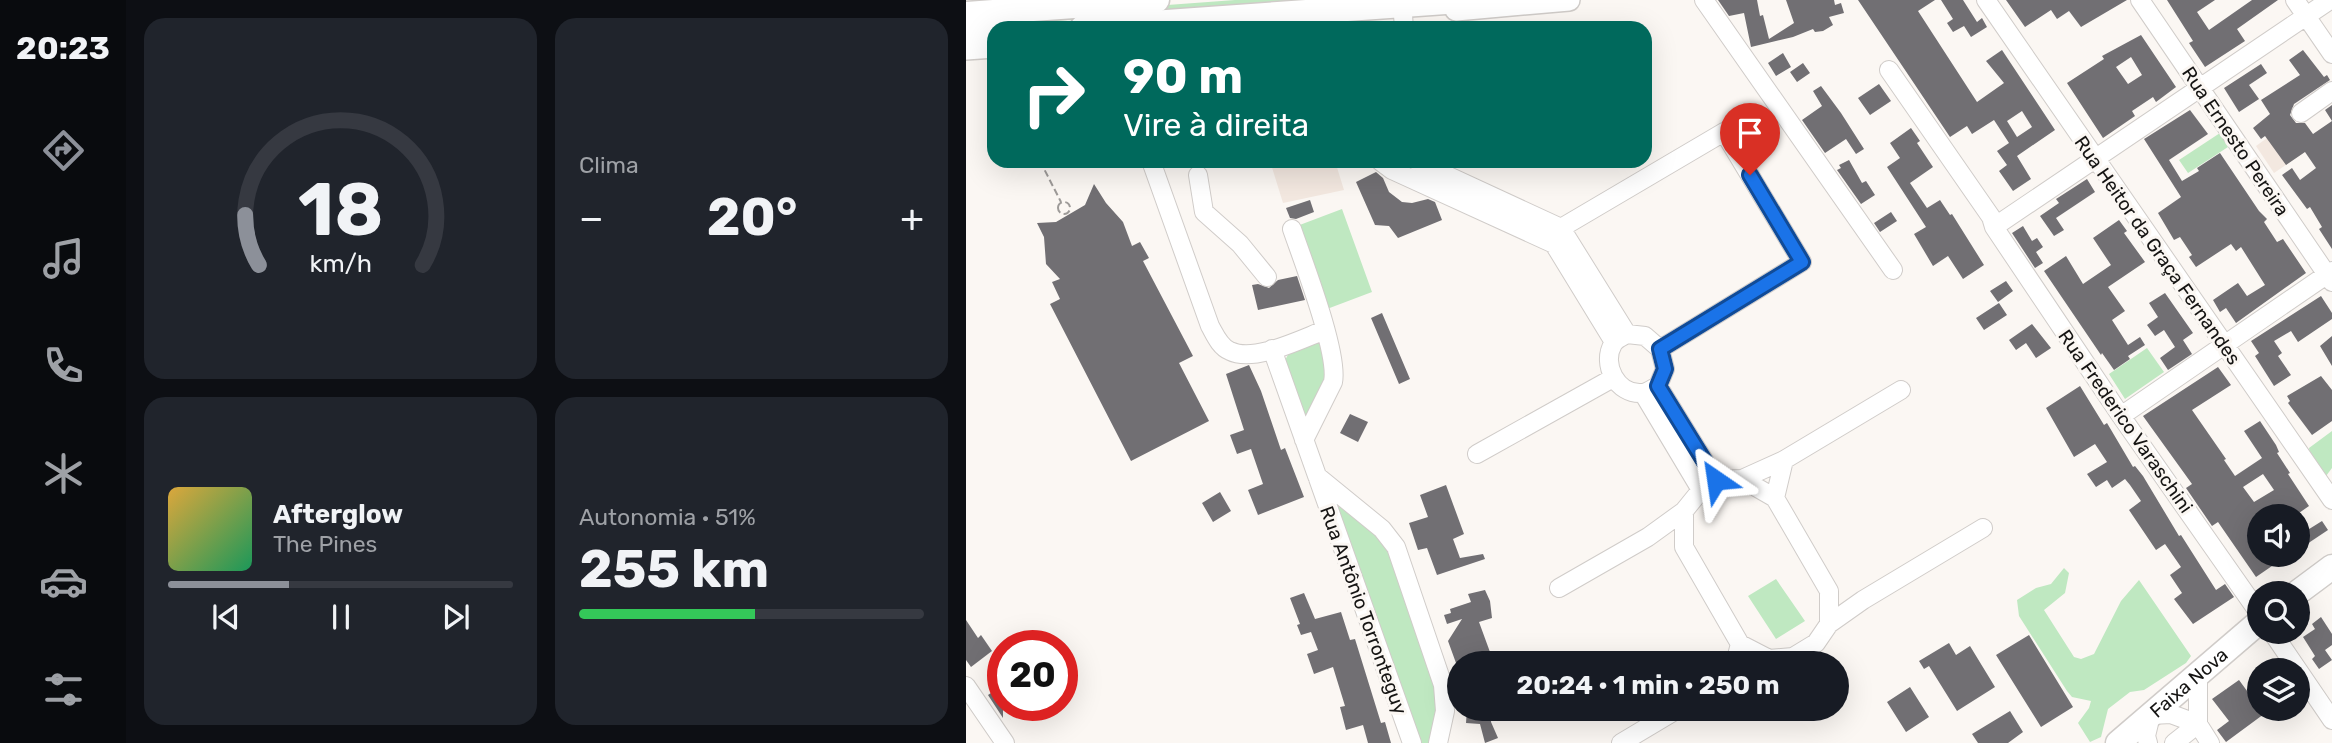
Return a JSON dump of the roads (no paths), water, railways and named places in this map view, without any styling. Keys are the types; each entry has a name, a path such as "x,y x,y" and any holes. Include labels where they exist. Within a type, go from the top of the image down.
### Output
{"highway":[{"path":"966,14 994,15 1157,0"},
{"path":"1350,21 1399,16 1474,0"},
{"path":"966,22 994,15"},
{"path":"966,36 994,15"},
{"path":"1267,21 1399,16"},
{"path":"2310,583 2332,567"},
{"name":"Faixa Nova","path":"2118,743 2247,632"}],"main road":[{"path":"1369,21 1569,0"},
{"path":"966,3 994,15"},
{"path":"966,50 987,48"}],"street":[{"path":"1704,0 1893,270"},
{"name":"Rua Heitor da Graça Fernandes","path":"1986,0 2332,500"},
{"name":"Rua Ernesto Pereira","path":"2140,0 2330,276"},
{"path":"2295,0 2332,54"},
{"path":"1994,227 2330,0"},
{"name":"Rua Frederico Varaschini","path":"1889,70 2121,416 2247,596"},
{"path":"2301,113 2332,91"},
{"path":"1557,236 1724,132 1802,262 1660,349"},
{"path":"1154,168 1216,338 1223,347 1246,355 1272,349 1325,330"},
{"path":"1389,168 1557,236"},
{"path":"1429,168 1557,236 1621,338"},
{"path":"1198,175 1204,212 1240,244 1267,277"},
{"path":"1292,229 1325,330 1335,373 1304,440"},
{"path":"2121,416 2330,276"},
{"path":"1621,338 1645,336 1660,349 1665,369 1650,390"},
{"path":"1621,338 1608,359 1614,378 1627,390 1650,390"},
{"name":"Rua Antônio Torronteguy","path":"1272,349 1412,743"},
{"path":"1477,454 1614,378"},
{"path":"1650,390 1708,485"},
{"path":"1559,588 1648,537 1684,511 1708,485 1742,479 1784,460 1901,390"},
{"path":"1775,498 1784,460"},
{"name":"Rua Antônio Torronteguy","path":"1317,476 1382,529 1396,547 1444,685 1445,711 1438,743"},
{"path":"1742,479 1775,498 1829,591 1829,624"},
{"path":"1684,511 1684,547 1740,644 1750,651"},
{"path":"1803,651 1816,643 1829,624 1863,600 1983,528"},
{"path":"1648,537 1684,547"},
{"path":"1829,591 1863,600"},
{"path":"1738,651 1740,644"},
{"path":"2280,644 2332,720"},
{"path":"2198,674 2198,724 2210,743"},
{"path":"966,686 1005,743"},
{"path":"2148,743 2146,736 2151,715 2171,714 2198,724"},
{"path":"1620,743 1658,721"},
{"path":"2174,743 2198,724"}]}
